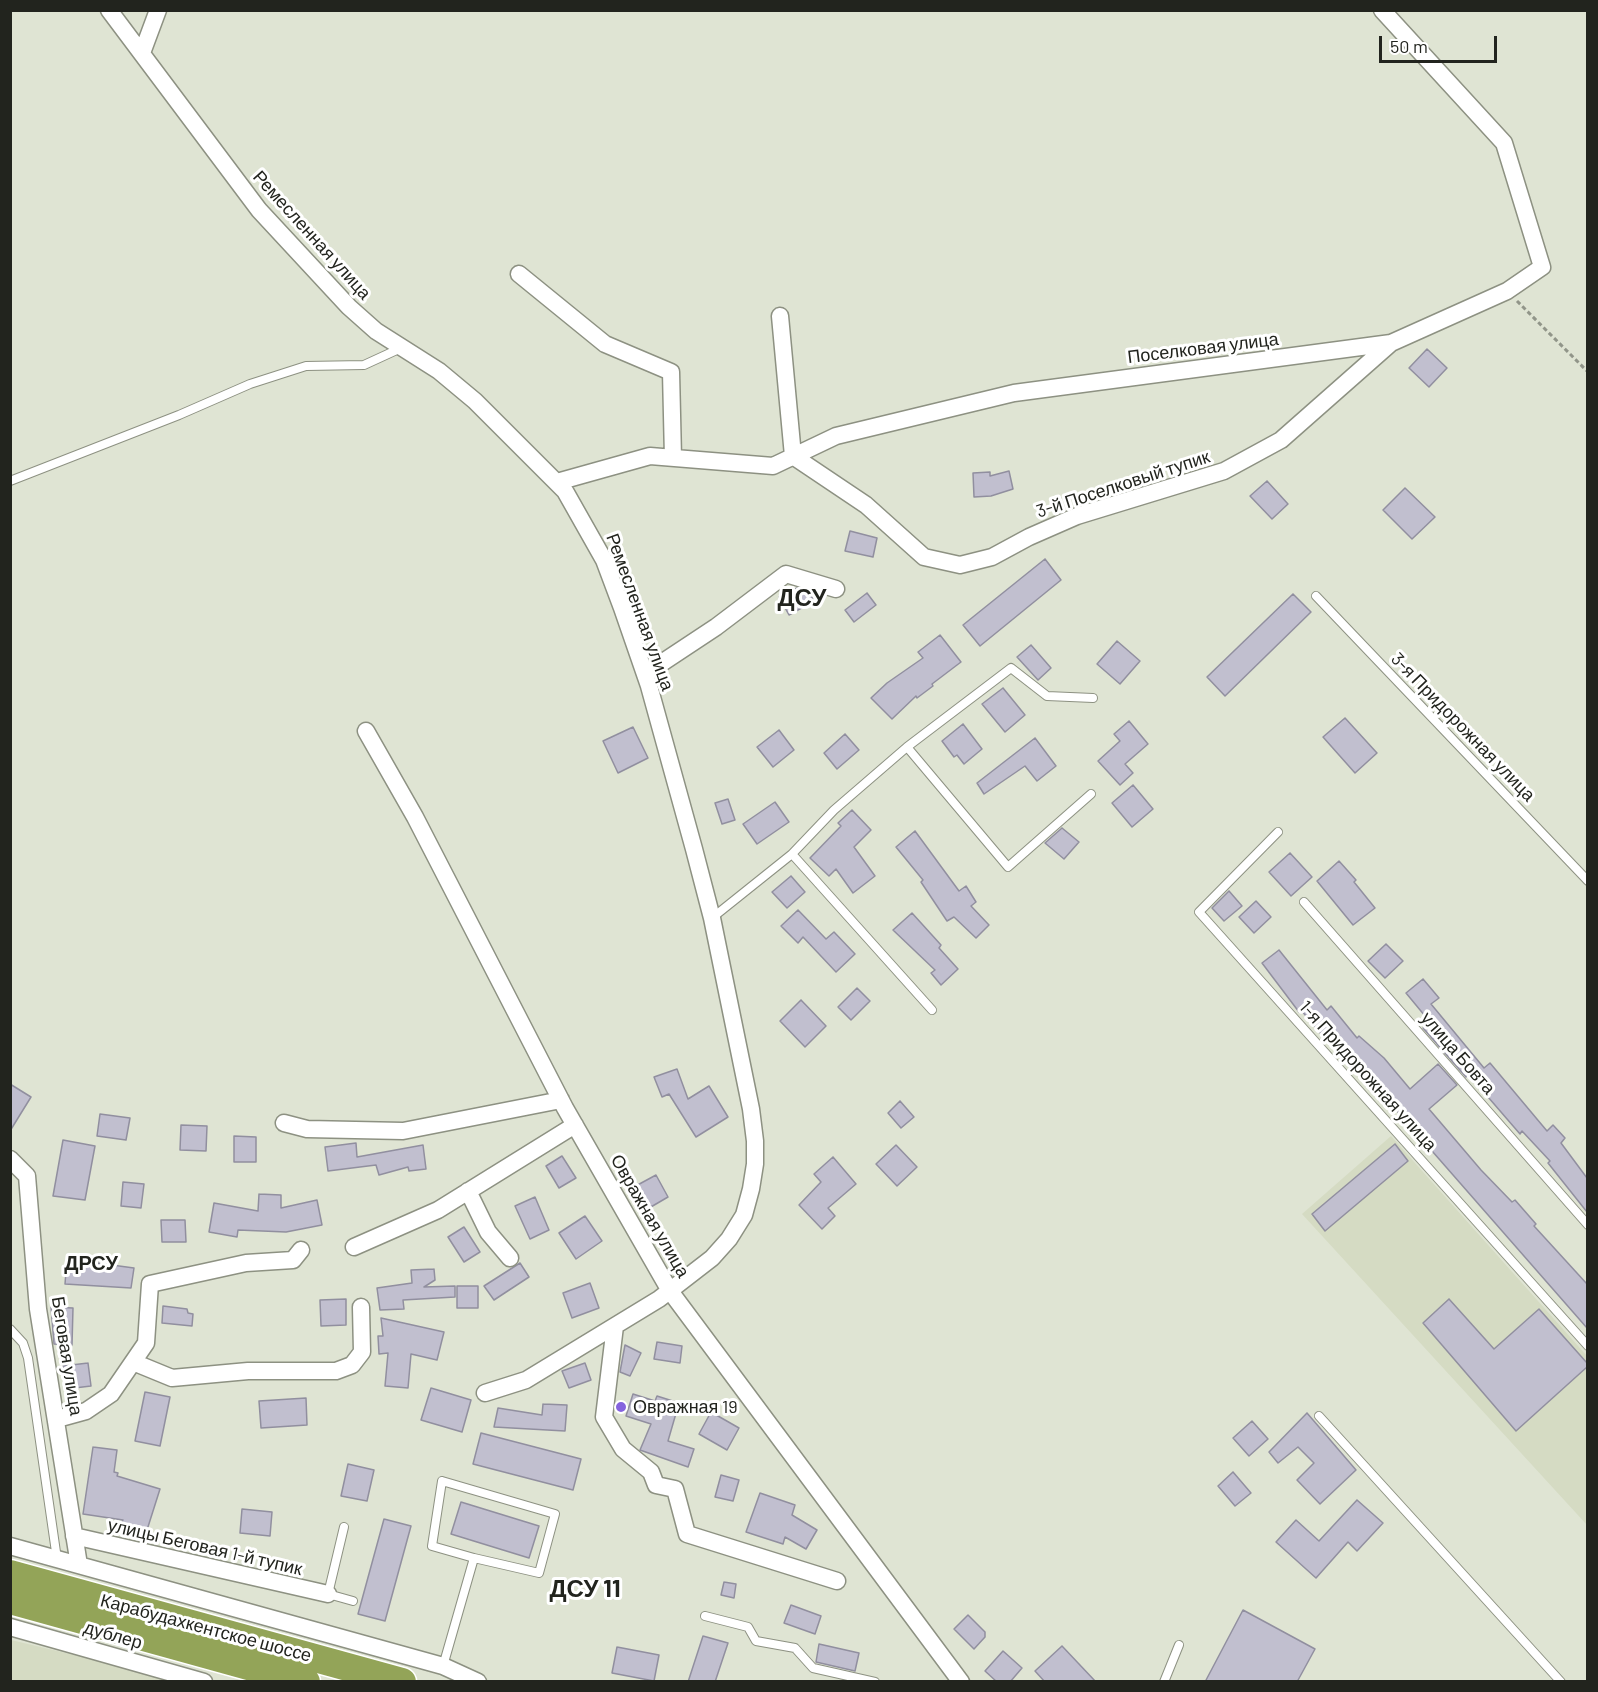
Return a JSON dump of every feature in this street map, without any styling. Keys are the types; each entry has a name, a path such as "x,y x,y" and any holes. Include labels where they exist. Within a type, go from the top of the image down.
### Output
{"highway":[{"name":"Карабудахкентское шоссе","path":"10,1574 402,1682"},
{"name":"Карабудахкентское шоссе","path":"10,1600 306,1682"}],"street":[{"name":"Ремесленная улица","path":"110,10 259,210 349,307 401,348 439,371 475,401 557,482 578,510 604,560 645,674 712,918 751,1109 755,1141 751,1190 744,1215 729,1239 712,1258 665,1295 526,1380 485,1393"},
{"path":"142,53 159,10"},
{"name":"Поселковая улица","path":"557,482 650,456 773,466 836,436 1014,393 1391,344 1507,291 1542,267 1504,143 1382,10"},
{"path":"519,274 605,344 671,372 673,458"},
{"path":"780,316 793,456"},
{"name":"3-й Поселковый тупик","path":"793,456 866,505 924,557 960,565 992,557 1029,537 1077,516 1224,471 1281,440 1391,344"},
{"path":"645,674 716,627 786,574 836,589"},
{"name":"Овражная улица","path":"366,731 415,818 665,1295 957,1680"},
{"path":"284,1123 307,1130 403,1131 561,1100"},
{"path":"354,1247 438,1210 575,1125"},
{"name":"Беговая улица","path":"10,1159 27,1176 38,1309 79,1565"},
{"path":"468,1191 488,1232 510,1258"},
{"path":"57,1419 86,1411 111,1394 146,1343 150,1284 246,1263 293,1260 301,1250"},
{"path":"133,1362 172,1378 248,1371 336,1371 352,1365 362,1352 360,1308"},
{"path":"615,1326 604,1417 623,1449 651,1472 656,1485 675,1489 687,1534 837,1581"},
{"name":"улицы Беговая 1-й тупик","path":"74,1536 328,1594"},
{"path":"10,1546 443,1666 478,1682"},
{"name":"дублер","path":"10,1627 204,1682"}],"lane":[{"path":"10,481 179,415 250,384 306,366 364,365 401,348"},
{"name":"3-я Придорожная улица","path":"1316,596 1587,882"},
{"path":"712,918 792,854 834,810 906,747 1011,668 1047,696 1093,698"},
{"path":"906,747 1008,867 1091,794"},
{"name":"1-я Придорожная улица","path":"1278,832 1199,912 1587,1346"},
{"path":"792,854 932,1010"},
{"name":"улица Бовта","path":"1304,902 1587,1226"},
{"path":"10,1329 23,1343 27,1358 57,1559"},
{"path":"1319,1416 1561,1682"},
{"path":"442,1481 555,1514 539,1573 474,1558 432,1546 442,1481"},
{"path":"344,1527 328,1594 353,1601"},
{"path":"443,1666 474,1558"},
{"path":"705,1616 748,1628 756,1641 795,1648 813,1668 876,1682"},
{"path":"1164,1682 1179,1644"}],"path":[{"path":"1507,291 1587,372"}],"shaded area":[{"path":"1391,1136 1587,1356 1587,1525 1302,1214"},
{"path":"11,1640 184,1681 11,1681"}],"building":[{"path":"1427,349 1447,368 1429,387 1409,368"},
{"path":"1009,471 1013,489 991,496 974,497 973,473 990,472 990,476"},
{"path":"1267,481 1288,504 1272,519 1250,496"},
{"path":"1405,488 1435,517 1412,539 1383,510"},
{"path":"850,531 877,538 873,557 845,551"},
{"path":"1045,559 1061,580 980,646 963,625"},
{"path":"797,588 809,592 814,601 789,615 779,597"},
{"path":"867,593 876,605 854,622 845,610"},
{"path":"1293,594 1311,612 1225,696 1207,677"},
{"path":"940,635 961,662 932,684 933,686 917,698 916,696 892,719 871,698 887,683 923,658 918,652"},
{"path":"1117,641 1140,661 1120,684 1097,664"},
{"path":"1031,645 1051,668 1038,680 1017,657"},
{"path":"1003,688 1025,715 1005,732 982,704"},
{"path":"1345,718 1377,753 1355,773 1323,737"},
{"path":"1129,721 1148,744 1125,764 1133,773 1120,785 1098,761 1120,741 1114,734"},
{"path":"963,724 982,749 964,764 957,755 954,757 942,741"},
{"path":"633,727 648,758 618,773 603,741"},
{"path":"779,730 794,750 773,767 757,747"},
{"path":"845,734 859,750 837,769 824,753"},
{"path":"1035,738 1056,766 1037,781 1025,766 984,794 977,783"},
{"path":"1133,785 1153,809 1132,827 1112,803"},
{"path":"728,799 735,820 722,824 715,803"},
{"path":"775,802 789,822 757,844 743,824"},
{"path":"852,810 871,830 854,847 875,876 853,893 836,869 829,876 810,858 841,826 838,823"},
{"path":"1062,828 1079,842 1064,859 1045,843"},
{"path":"915,831 959,891 966,886 976,902 971,906 989,925 976,938 954,917 947,921 921,882 923,880 896,847"},
{"path":"1290,853 1312,877 1291,896 1269,872"},
{"path":"1339,861 1356,880 1354,882 1375,908 1353,925 1317,881"},
{"path":"791,876 805,892 787,908 772,892"},
{"path":"1229,891 1242,906 1224,921 1212,908"},
{"path":"1256,901 1271,917 1254,933 1239,917"},
{"path":"798,910 826,939 834,932 855,954 836,972 803,937 798,943 781,926"},
{"path":"912,913 941,945 939,948 958,969 941,985 931,973 935,970 893,930"},
{"path":"1386,944 1403,961 1385,978 1368,961"},
{"path":"1279,950 1327,1010 1331,1006 1357,1038 1359,1036 1384,1058 1410,1089 1438,1064 1457,1085 1429,1109 1481,1170 1512,1202 1515,1200 1536,1224 1534,1226 1587,1284 1587,1328 1376,1087 1328,1038 1326,1040 1301,1010 1299,1012 1262,963"},
{"path":"1423,979 1439,998 1431,1004 1484,1068 1490,1063 1547,1131 1553,1125 1565,1138 1561,1143 1587,1178 1587,1212 1548,1163 1550,1161 1522,1131 1520,1134 1469,1075 1466,1077 1423,1028 1430,1022 1406,993"},
{"path":"857,988 870,1001 851,1020 838,1007"},
{"path":"801,1000 826,1026 805,1047 780,1021"},
{"path":"677,1069 688,1099 709,1086 728,1117 696,1137 669,1094 662,1097 654,1077"},
{"path":"10,1084 31,1097 10,1131"},
{"path":"900,1101 914,1117 901,1128 888,1113"},
{"path":"100,1114 130,1118 126,1140 97,1136"},
{"path":"181,1125 207,1126 206,1151 180,1150"},
{"path":"234,1136 256,1137 256,1162 234,1162"},
{"path":"63,1140 95,1146 85,1200 53,1196"},
{"path":"356,1143 357,1157 423,1145 426,1169 409,1171 408,1167 379,1175 376,1165 328,1171 325,1147"},
{"path":"1395,1144 1408,1161 1325,1231 1312,1214"},
{"path":"896,1145 917,1167 897,1186 876,1164"},
{"path":"562,1156 576,1178 559,1188 546,1166"},
{"path":"833,1157 856,1184 828,1208 835,1216 822,1229 799,1205 821,1182 814,1174"},
{"path":"656,1175 668,1197 644,1211 632,1188"},
{"path":"123,1182 144,1184 141,1208 121,1206"},
{"path":"259,1194 281,1195 281,1208 317,1200 322,1225 286,1232 238,1230 237,1237 209,1232 214,1203 258,1211"},
{"path":"535,1197 549,1230 530,1239 515,1206"},
{"path":"585,1216 602,1241 576,1259 559,1233"},
{"path":"161,1220 185,1220 186,1242 162,1242"},
{"path":"464,1227 480,1252 464,1262 448,1237"},
{"path":"67,1259 98,1261 97,1263 134,1268 131,1288 65,1284"},
{"path":"520,1263 529,1277 494,1300 484,1286"},
{"path":"434,1269 435,1280 424,1287 455,1286 455,1297 403,1300 404,1309 380,1310 377,1288 412,1283 411,1270"},
{"path":"590,1283 599,1308 572,1318 563,1293"},
{"path":"457,1286 478,1286 478,1308 457,1308"},
{"path":"346,1299 346,1325 321,1326 320,1300"},
{"path":"1449,1299 1494,1349 1539,1309 1587,1363 1587,1367 1516,1431 1423,1323"},
{"path":"163,1306 187,1309 188,1313 193,1314 192,1326 162,1323"},
{"path":"51,1307 73,1308 72,1345 54,1344"},
{"path":"381,1318 444,1332 437,1360 411,1354 408,1388 385,1386 388,1353 379,1354 378,1336 383,1336"},
{"path":"657,1342 682,1346 680,1363 654,1359"},
{"path":"625,1345 641,1353 630,1376 620,1372"},
{"path":"88,1363 91,1386 66,1389 63,1366"},
{"path":"585,1363 591,1380 569,1388 562,1371"},
{"path":"431,1388 471,1400 462,1432 421,1420"},
{"path":"145,1392 170,1397 160,1446 135,1441"},
{"path":"633,1394 655,1401 657,1396 679,1403 668,1441 694,1449 688,1467 640,1450 651,1424 626,1416"},
{"path":"306,1398 307,1425 261,1428 259,1401"},
{"path":"543,1404 567,1405 565,1431 494,1427 498,1408 542,1415"},
{"path":"711,1412 739,1428 727,1450 699,1434"},
{"path":"1307,1413 1356,1470 1320,1504 1297,1480 1314,1463 1298,1447 1278,1463 1269,1452"},
{"path":"1252,1421 1268,1439 1249,1456 1233,1438"},
{"path":"481,1433 581,1459 573,1490 473,1464"},
{"path":"93,1447 117,1450 114,1472 118,1473 117,1476 160,1489 147,1530 122,1522 123,1520 83,1514"},
{"path":"348,1464 374,1470 367,1501 341,1496"},
{"path":"1233,1472 1251,1493 1235,1506 1218,1486"},
{"path":"721,1475 739,1480 733,1501 715,1497"},
{"path":"760,1493 795,1505 792,1515 817,1530 806,1549 785,1537 783,1544 746,1532"},
{"path":"1357,1500 1383,1523 1357,1551 1348,1542 1316,1578 1276,1542 1296,1520 1319,1541"},
{"path":"461,1502 539,1526 529,1558 451,1534"},
{"path":"242,1509 272,1512 270,1536 240,1533"},
{"path":"384,1519 411,1526 385,1621 358,1614"},
{"path":"724,1582 736,1584 734,1598 721,1595"},
{"path":"791,1605 821,1616 815,1634 784,1623"},
{"path":"1243,1610 1315,1649 1297,1682 1205,1682"},
{"path":"968,1615 985,1632 985,1637 974,1649 954,1629"},
{"path":"703,1636 728,1643 715,1682 688,1682"},
{"path":"819,1644 859,1653 855,1671 816,1662"},
{"path":"1062,1646 1096,1682 1045,1682 1035,1671"},
{"path":"617,1647 659,1655 654,1681 612,1673"},
{"path":"1003,1651 1022,1668 1010,1682 997,1682 985,1671"}],"place":[{"name":"Овражная 19","path":"621,1407"}],"district":[{"name":"ДСУ","path":"802,598"},
{"name":"ДРСУ","path":"91,1263"},
{"name":"ДСУ 11","path":"585,1589"}]}
